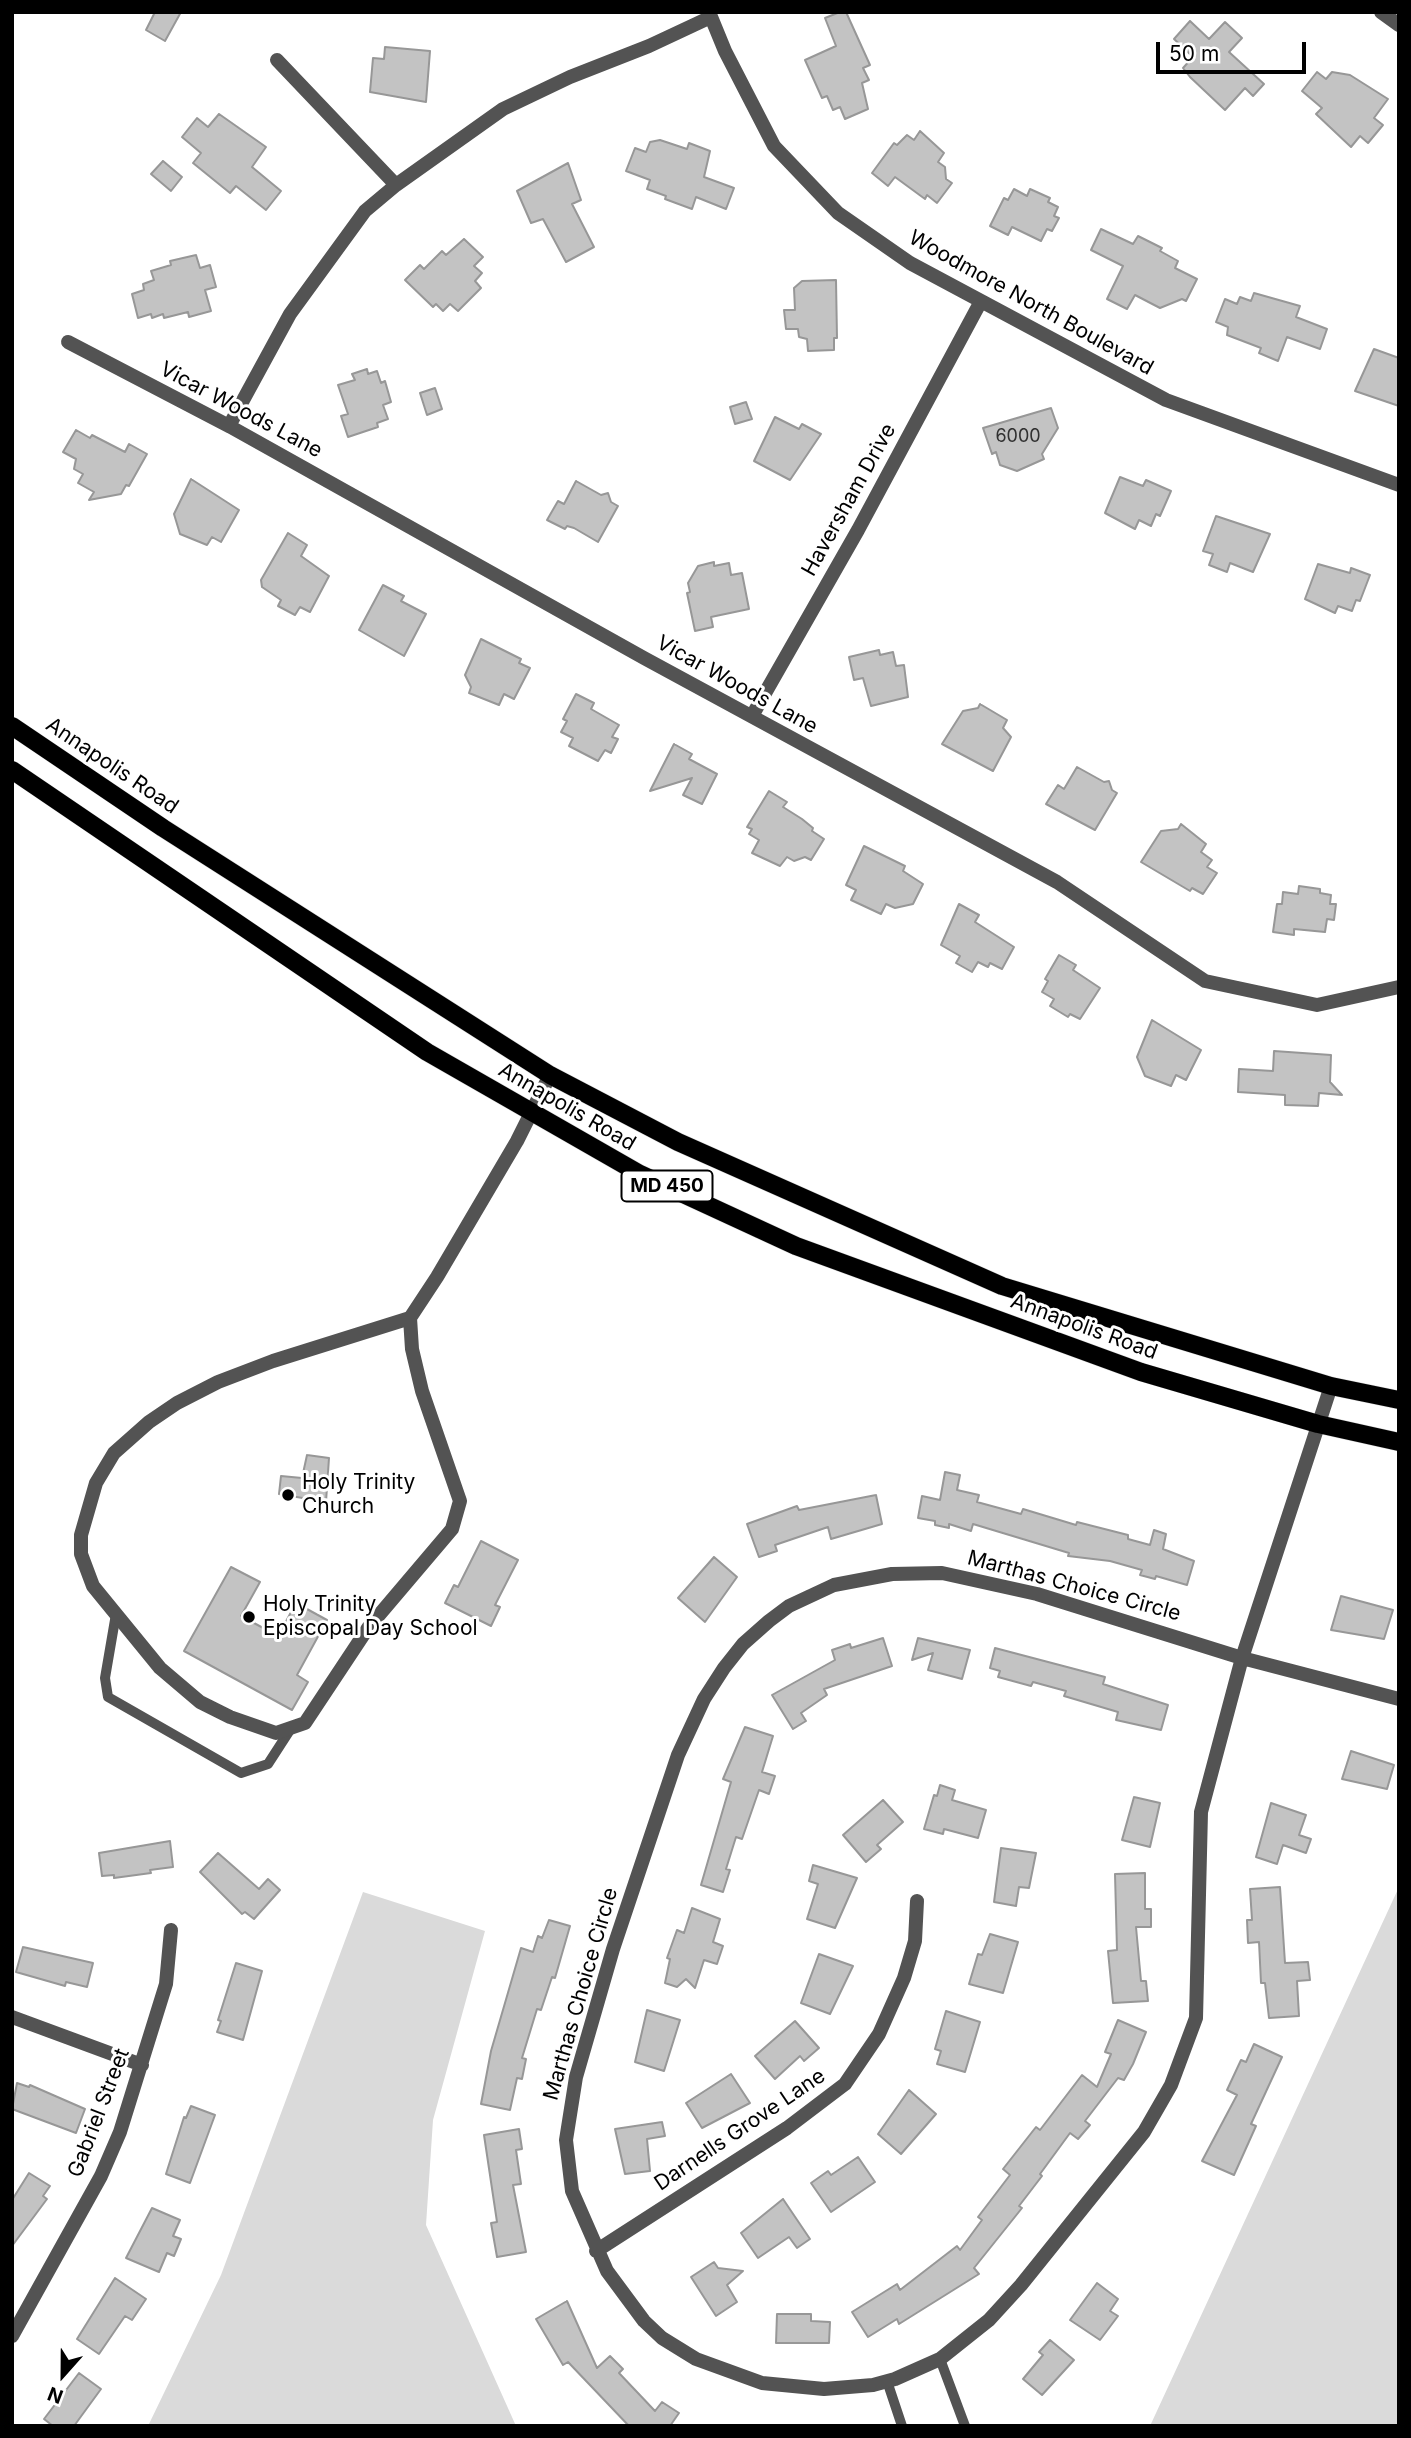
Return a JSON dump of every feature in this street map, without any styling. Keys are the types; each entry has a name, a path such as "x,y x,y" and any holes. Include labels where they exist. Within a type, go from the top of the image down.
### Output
{"main road":[{"name":"Annapolis Road","path":"12,726 163,828 550,1075 678,1142 1002,1286 1331,1386 1399,1400"},
{"name":"Annapolis Road","path":"12,769 427,1052 640,1174 796,1246 1141,1373 1318,1424 1399,1442"}],"street":[{"path":"1381,12 1399,25"},
{"path":"229,426 290,314 365,211 396,185 503,109 570,77 649,46 710,15"},
{"name":"Woodmore North Boulevard","path":"710,15 774,146 838,213 910,263 980,303 1166,400 1399,485"},
{"path":"277,60 396,185"},
{"name":"Haversham Drive","path":"752,716 858,530 980,303"},
{"name":"Vicar Woods Lane","path":"68,342 229,426 1058,882 1205,981 1317,1005 1399,987"},
{"path":"410,1318 386,1323 218,1382 149,1422 114,1453 96,1483 81,1535 81,1553 93,1586 160,1668 200,1702 230,1717 276,1733 305,1723 368,1628 432,1554 457,1517 460,1501 422,1391 412,1349 410,1318 437,1277 550,1075"},
{"name":"Marthas Choice Circle","path":"1242,1658 1037,1594 975,1578 920,1572 892,1574 834,1585 789,1606 743,1644 704,1699 678,1755 613,1950 576,2077 566,2140 568,2168 579,2214 596,2251 619,2289 644,2321 662,2338 696,2359 738,2376 790,2387 824,2389 887,2381 940,2359 989,2320 1021,2285 1144,2132 1171,2085 1196,2018 1201,1812 1242,1658 1331,1386"},
{"path":"1242,1658 1399,1699"},
{"name":"Darnells Grove Lane","path":"596,2251 787,2128 845,2084 867,2054 901,1986 915,1941 917,1901"},
{"name":"Gabriel Street","path":"12,2336 101,2176 120,2132 166,1984 172,1930"},
{"path":"12,2018 142,2065"}],"lane":[{"path":"116,1614 105,1678 108,1698 241,1773 268,1765 290,1730"},
{"path":"940,2359 965,2426"},
{"path":"887,2381 902,2426"}],"shaded area":[{"path":"1399,1887 1399,2426 1150,2426"},
{"path":"363,1892 485,1931 433,2120 426,2225 516,2426 148,2426 221,2275"}],"building":[{"path":"155,12 181,12 165,41 146,30"},
{"path":"846,12 870,65 863,68 869,80 862,83 868,109 845,119 840,107 833,110 827,96 822,98 805,60 836,46 825,18"},
{"path":"1190,21 1209,39 1225,22 1242,38 1229,52 1264,84 1253,96 1245,88 1225,110 1190,77 1183,68 1193,57 1174,39"},
{"path":"385,47 430,51 426,102 370,92 373,58 384,59"},
{"path":"1317,72 1326,79 1332,72 1350,75 1388,99 1374,118 1383,125 1368,143 1360,136 1351,147 1316,114 1322,108 1302,91"},
{"path":"219,114 266,147 252,167 281,191 266,210 236,186 230,193 193,163 201,153 182,137 197,118 208,127"},
{"path":"920,131 944,153 938,162 945,167 946,179 952,183 937,203 927,195 925,199 895,177 888,186 872,173 894,143 897,145 907,135 914,140"},
{"path":"660,140 687,149 689,143 710,151 704,177 734,188 726,209 696,197 692,209 665,199 666,196 647,189 650,180 626,171 635,148 646,152 650,142"},
{"path":"163,161 182,177 171,191 151,174"},
{"path":"568,163 581,200 572,204 594,247 566,262 543,219 531,223 517,191"},
{"path":"1014,189 1027,196 1030,189 1050,198 1048,202 1058,207 1054,216 1059,218 1052,231 1047,229 1041,241 1012,227 1008,235 990,226 1004,198 1008,200"},
{"path":"1101,229 1133,244 1138,236 1162,248 1160,251 1178,261 1175,268 1197,279 1186,301 1182,299 1160,308 1135,295 1127,309 1107,299 1123,266 1091,250"},
{"path":"464,239 483,257 474,266 482,273 475,281 481,288 458,311 450,304 443,311 436,304 433,307 405,280 420,265 424,269 442,251 446,255"},
{"path":"196,255 200,268 210,265 216,287 205,290 211,311 189,317 188,312 164,318 163,314 152,318 151,314 138,318 132,294 144,290 143,284 154,280 151,271 171,265 170,261"},
{"path":"836,280 837,338 834,338 834,350 808,351 807,339 799,337 798,329 786,329 784,310 795,310 794,288 802,281"},
{"path":"1254,293 1300,306 1296,317 1327,329 1320,349 1287,337 1278,361 1259,353 1261,348 1227,335 1228,327 1216,322 1225,299 1237,304 1240,297 1251,301"},
{"path":"1374,349 1399,358 1399,406 1355,391"},
{"path":"367,369 368,374 377,371 381,383 385,381 391,402 383,405 388,419 377,423 378,427 348,437 341,416 348,414 338,385 355,380 352,374"},
{"path":"435,388 442,409 427,415 420,393"},
{"path":"746,402 752,419 735,424 730,407"},
{"path":"1051,408 1058,428 1042,454 1044,459 1017,471 1000,465 996,452 992,454 983,428"},
{"path":"775,417 799,429 802,424 821,434 790,480 754,461"},
{"path":"76,430 125,452 129,444 147,454 129,486 126,485 121,494 89,500 94,492 78,483 83,474 74,469 76,459 63,452"},
{"path":"1120,477 1143,486 1146,480 1171,491 1160,516 1156,514 1151,526 1139,520 1135,529 1105,513"},
{"path":"191,479 239,510 221,542 212,537 207,545 180,534 174,514"},
{"path":"576,481 601,495 608,493 611,502 618,506 598,542 574,528 567,526 565,529 547,520 558,501 564,504"},
{"path":"1216,516 1270,534 1253,572 1230,563 1227,572 1209,565 1213,554 1203,551"},
{"path":"288,533 307,545 301,556 329,576 310,612 300,607 295,615 278,606 281,600 262,587 261,580"},
{"path":"714,562 714,566 729,563 731,575 742,573 749,609 711,617 713,627 695,631 687,593 690,592 688,583 698,566"},
{"path":"1318,564 1350,573 1351,568 1370,575 1360,601 1356,600 1352,611 1338,606 1335,613 1305,599"},
{"path":"383,585 404,596 401,601 426,614 404,656 359,630"},
{"path":"481,639 521,659 519,663 530,668 514,699 504,694 499,705 469,693 471,687 465,675"},
{"path":"879,650 880,655 893,652 896,666 904,665 908,697 871,706 863,678 854,680 849,657"},
{"path":"576,694 594,703 591,709 619,725 612,737 618,739 611,753 605,750 598,761 569,746 573,738 561,732 567,721 563,719"},
{"path":"980,704 1007,720 1003,728 1011,737 993,771 942,744 963,711 978,708"},
{"path":"674,744 692,754 689,759 717,774 702,804 683,795 692,778 650,791"},
{"path":"1077,767 1104,782 1109,781 1112,790 1117,793 1095,830 1046,804 1058,785 1064,789"},
{"path":"769,791 787,802 783,807 802,819 813,828 812,831 824,839 811,860 805,857 794,861 787,857 780,866 752,853 759,840 749,834 752,829 747,827"},
{"path":"1181,824 1206,844 1201,852 1212,860 1207,867 1217,873 1203,894 1192,888 1190,891 1141,862 1161,831 1178,829"},
{"path":"864,846 905,866 903,871 923,884 913,904 895,908 886,904 881,914 851,900 856,890 846,885"},
{"path":"1299,886 1320,889 1320,893 1331,895 1330,904 1336,904 1334,920 1327,919 1325,932 1294,929 1294,935 1273,932 1277,904 1282,904 1283,892 1298,894"},
{"path":"959,904 979,915 975,922 1014,947 1002,969 990,963 988,967 978,962 972,972 956,963 960,956 941,945"},
{"path":"1059,955 1076,965 1073,970 1100,988 1080,1019 1070,1014 1068,1017 1050,1006 1054,999 1042,992 1048,981 1045,979"},
{"path":"1152,1020 1201,1050 1186,1080 1176,1075 1171,1086 1145,1076 1137,1057"},
{"path":"1274,1051 1331,1055 1330,1082 1342,1095 1319,1093 1318,1106 1285,1105 1285,1095 1238,1092 1239,1069 1273,1071"},
{"path":"307,1455 329,1458 326,1502 279,1494 281,1476 302,1478"},
{"path":"945,1472 960,1475 957,1490 979,1495 977,1502 1021,1514 1023,1509 1076,1525 1077,1522 1128,1535 1128,1539 1150,1545 1154,1530 1166,1534 1163,1549 1194,1561 1187,1585 1156,1576 1155,1579 1140,1575 1142,1570 1110,1561 1068,1556 1069,1553 973,1524 971,1531 949,1524 949,1528 935,1525 935,1521 918,1518 922,1496 940,1500"},
{"path":"876,1495 882,1524 831,1539 828,1527 775,1545 777,1551 759,1557 747,1524 797,1506 799,1510"},
{"path":"481,1541 518,1560 495,1605 500,1607 491,1626 445,1603 454,1585 458,1587"},
{"path":"714,1557 737,1577 705,1622 678,1598"},
{"path":"231,1567 260,1582 241,1616 278,1636 296,1603 327,1620 297,1675 308,1682 292,1710 184,1651"},
{"path":"1341,1596 1393,1610 1384,1639 1331,1630"},
{"path":"883,1638 892,1666 824,1689 827,1695 801,1713 806,1721 793,1729 772,1695 835,1660 832,1650 850,1644 851,1648"},
{"path":"918,1638 970,1650 962,1679 928,1670 933,1653 912,1660"},
{"path":"995,1648 1105,1677 1103,1684 1168,1705 1161,1730 1116,1720 1118,1712 1064,1696 1066,1691 1033,1682 1031,1686 998,1677 1000,1671 990,1668"},
{"path":"745,1727 773,1736 762,1772 775,1776 769,1794 759,1790 742,1839 736,1837 726,1869 730,1870 723,1892 701,1885 731,1782 723,1779"},
{"path":"1351,1751 1394,1765 1387,1789 1342,1779"},
{"path":"940,1785 955,1790 952,1800 986,1810 978,1838 944,1829 943,1834 924,1829 934,1795 937,1796"},
{"path":"1134,1797 1160,1803 1150,1847 1122,1840"},
{"path":"883,1800 903,1822 877,1845 881,1849 866,1862 843,1835"},
{"path":"1271,1803 1306,1815 1299,1835 1311,1839 1306,1853 1283,1845 1277,1864 1256,1857"},
{"path":"170,1841 173,1867 114,1878 114,1875 102,1876 99,1853"},
{"path":"1001,1848 1036,1853 1029,1888 1019,1887 1016,1906 994,1902"},
{"path":"218,1853 259,1889 268,1879 280,1890 254,1919 245,1912 242,1914 200,1872"},
{"path":"813,1865 857,1878 835,1928 807,1919 818,1884 809,1881"},
{"path":"1145,1873 1145,1909 1151,1909 1151,1927 1136,1927 1141,1981 1146,1981 1148,2001 1113,2003 1108,1951 1117,1950 1115,1874"},
{"path":"1280,1887 1285,1963 1308,1962 1310,1980 1297,1981 1299,2016 1269,2018 1265,1983 1261,1983 1259,1942 1248,1943 1247,1920 1252,1920 1250,1889"},
{"path":"692,1908 720,1919 713,1942 723,1946 717,1964 704,1960 695,1988 686,1979 677,1987 665,1983 670,1959 667,1958 677,1930 684,1933"},
{"path":"549,1920 570,1926 555,1978 552,1977 541,2010 537,2009 522,2058 526,2059 522,2079 517,2078 510,2110 481,2104 491,2051 521,1948 533,1952 538,1936 542,1938"},
{"path":"990,1934 1018,1942 1003,1993 969,1984 978,1954 982,1955"},
{"path":"23,1947 93,1963 87,1987 66,1982 65,1986 16,1972"},
{"path":"819,1954 853,1966 830,2014 801,2003"},
{"path":"236,1963 262,1971 243,2040 217,2032 221,2021 218,2020"},
{"path":"647,2010 680,2020 664,2071 635,2062"},
{"path":"946,2011 980,2022 965,2072 937,2064 941,2051 935,2049"},
{"path":"1118,2020 1146,2032 1133,2064 1124,2080 1118,2078 1085,2121 1090,2125 1078,2139 1070,2133 1019,2206 1022,2208 974,2268 979,2274 899,2324 897,2319 868,2337 852,2312 897,2284 900,2290 957,2246 960,2250 982,2220 978,2217 1010,2175 1003,2169 1036,2127 1040,2130 1082,2075 1097,2087 1111,2054 1105,2052"},
{"path":"795,2021 819,2048 804,2061 800,2056 775,2079 755,2056"},
{"path":"1254,2044 1282,2057 1251,2124 1256,2126 1234,2175 1202,2161 1237,2095 1227,2090 1241,2060 1246,2062"},
{"path":"731,2074 750,2103 702,2128 686,2103"},
{"path":"17,2083 29,2087 30,2085 85,2109 76,2133 12,2109"},
{"path":"909,2090 936,2114 901,2154 878,2134"},
{"path":"191,2106 215,2115 190,2183 166,2174 184,2117 186,2118"},
{"path":"662,2122 665,2136 647,2139 650,2171 625,2174 615,2129"},
{"path":"519,2129 522,2149 516,2150 521,2184 513,2185 526,2252 497,2257 491,2223 497,2222 484,2135"},
{"path":"858,2157 875,2182 831,2212 811,2183 828,2171 831,2175"},
{"path":"29,2173 50,2186 43,2196 47,2199 12,2246 12,2200"},
{"path":"783,2199 810,2239 797,2248 789,2237 758,2258 741,2233"},
{"path":"152,2208 180,2220 173,2236 181,2239 174,2256 167,2253 159,2272 126,2258"},
{"path":"714,2262 718,2268 743,2271 727,2285 737,2302 716,2316 691,2277"},
{"path":"115,2278 146,2299 132,2320 125,2316 99,2354 77,2339"},
{"path":"1097,2283 1118,2299 1110,2311 1118,2316 1100,2340 1070,2320"},
{"path":"567,2301 597,2368 610,2356 623,2369 619,2373 655,2411 662,2402 679,2413 670,2426 629,2426 568,2362 563,2365 536,2319"},
{"path":"777,2314 811,2314 811,2321 830,2322 829,2343 776,2343"},
{"path":"1050,2340 1074,2360 1042,2395 1023,2379 1043,2355 1039,2352"},
{"path":"79,2373 101,2389 74,2426 53,2426 44,2419"}],"place":[{"name":"Holy Trinity Church","path":"288,1495"},
{"name":"Holy Trinity Episcopal Day School","path":"249,1617"}]}
